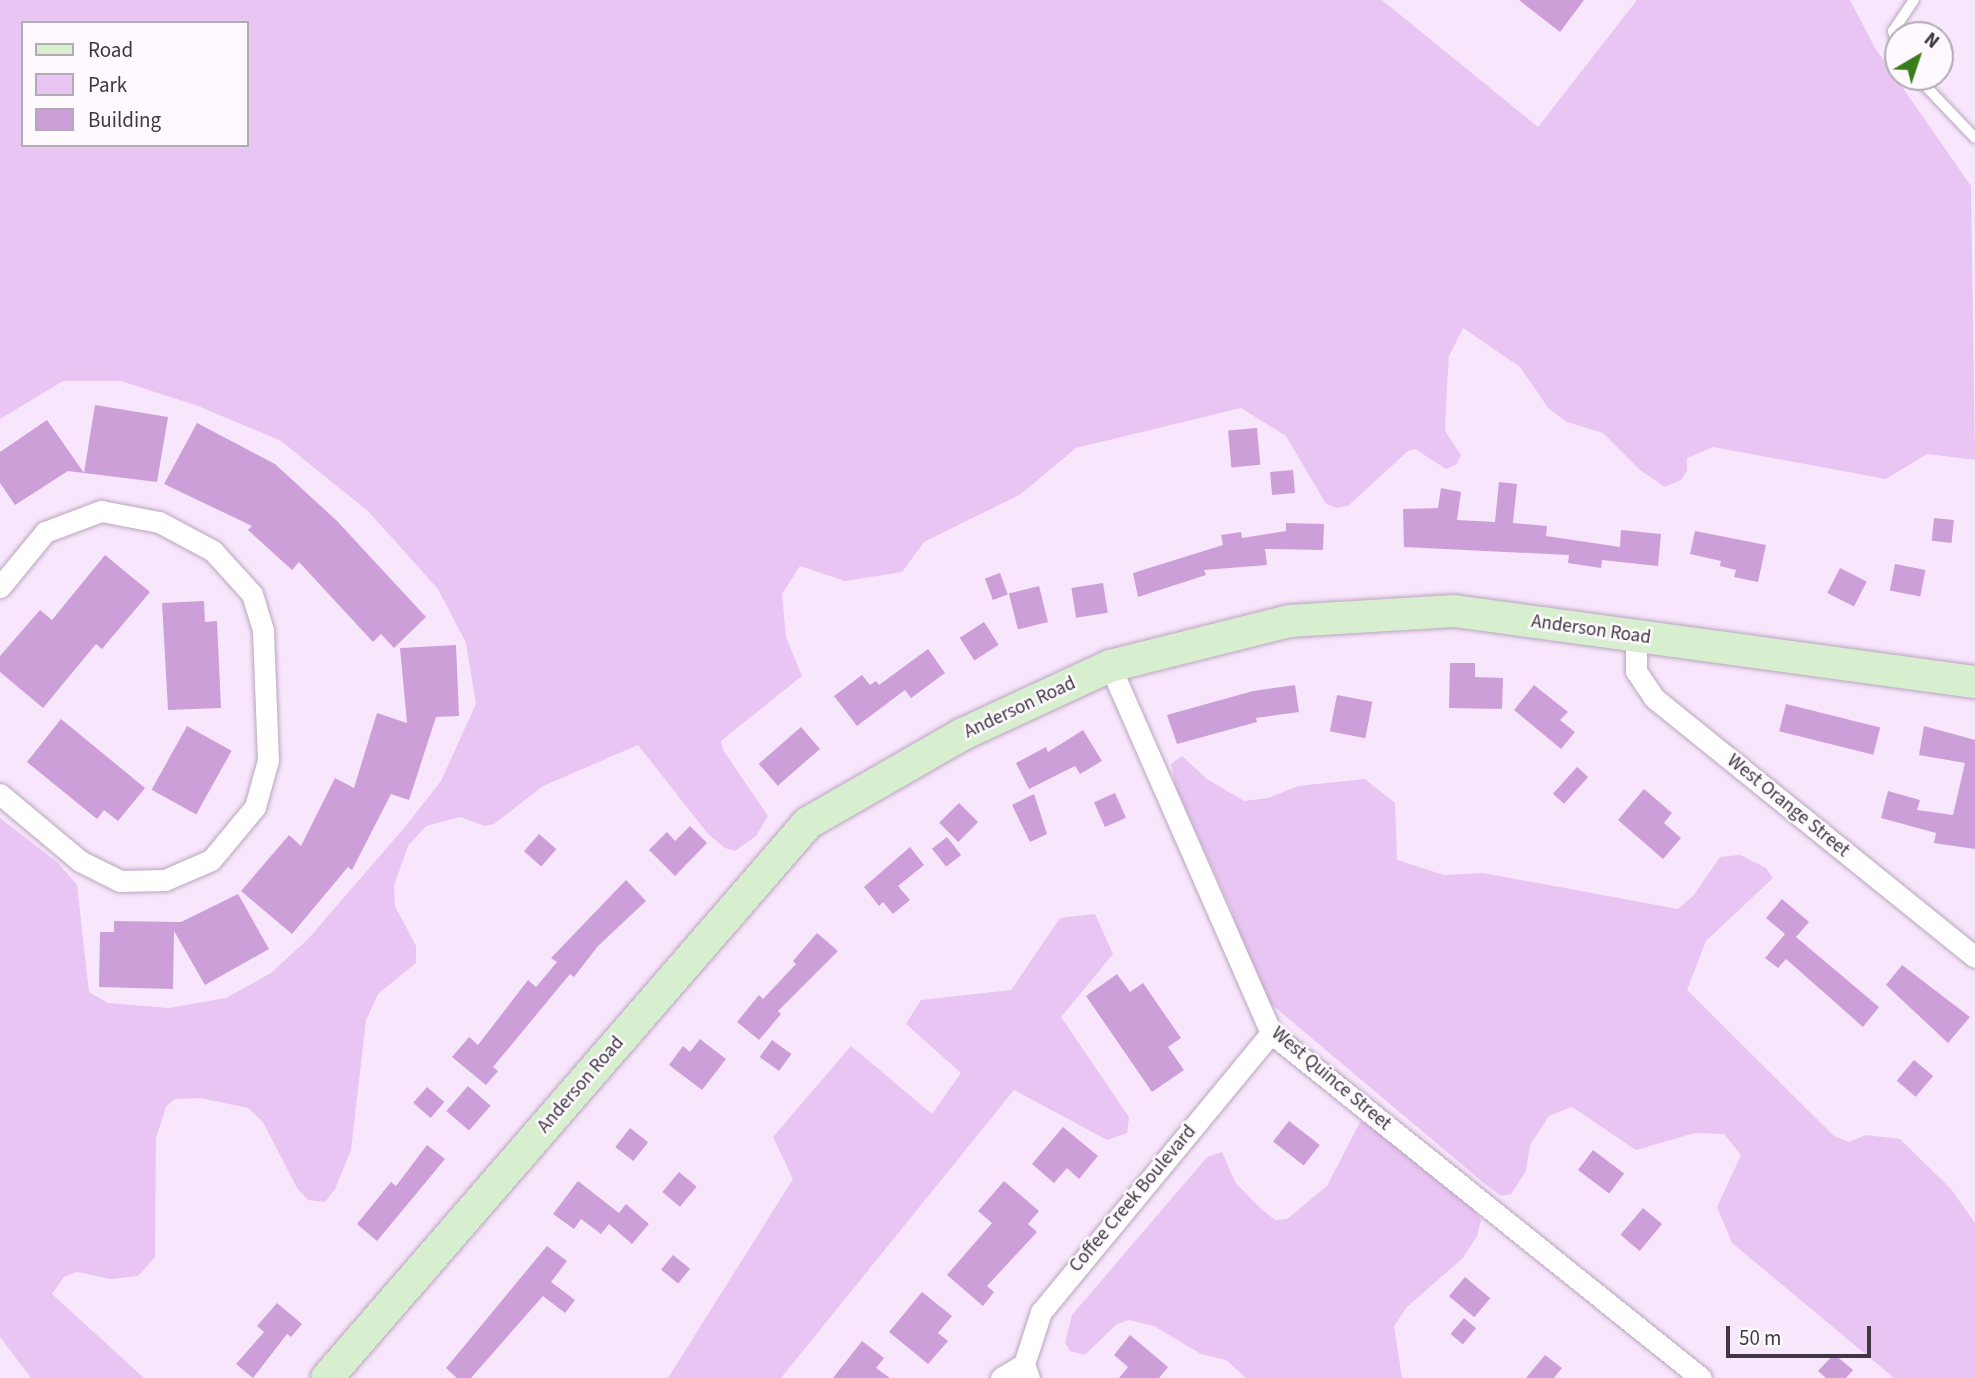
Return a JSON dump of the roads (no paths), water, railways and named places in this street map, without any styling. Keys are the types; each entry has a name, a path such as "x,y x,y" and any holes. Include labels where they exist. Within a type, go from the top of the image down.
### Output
{"street":[{"path":"0,587 45,532 101,511 159,522 213,551 252,594 263,631 268,760 255,807 211,860 165,880 120,881 80,861 0,794"},
{"name":"Anderson Road","path":"327,1378 808,823 963,734 1110,666 1289,621 1454,611 1975,681"},
{"name":"West Orange Street","path":"1636,636 1636,671 1654,698 1975,957"},
{"name":"West Quince Street","path":"1110,666 1271,1033 1701,1378"},
{"name":"Coffee Creek Boulevard","path":"1027,1371 1041,1312 1059,1287 1271,1033"},
{"path":"1001,1378 1027,1371"}],"lane":[{"path":"1900,21 1914,0"},
{"path":"1930,91 1975,138"}]}
